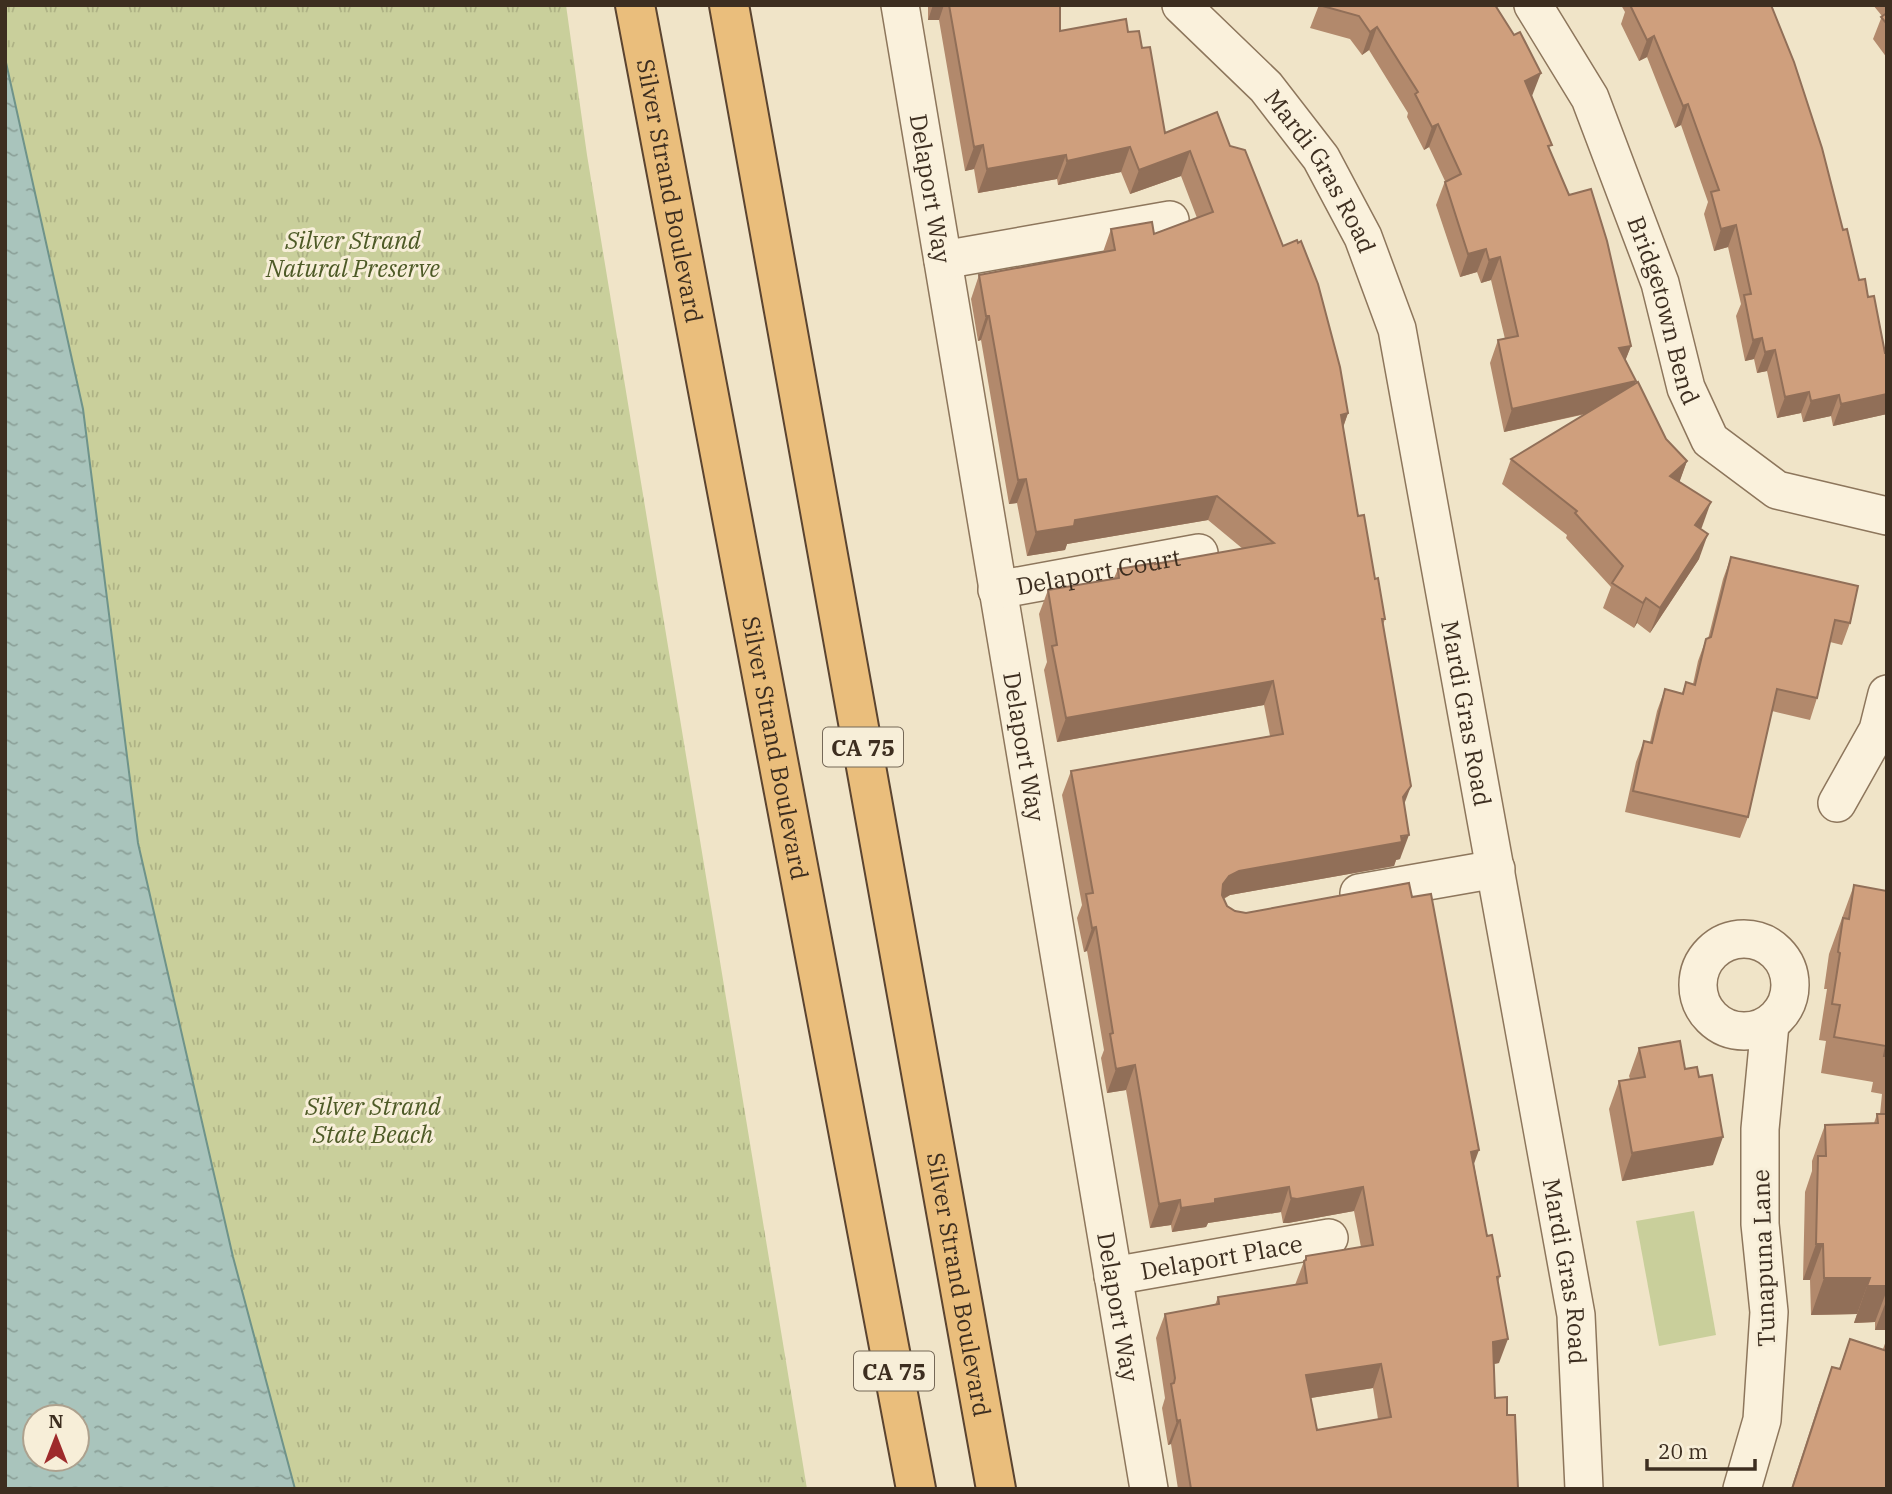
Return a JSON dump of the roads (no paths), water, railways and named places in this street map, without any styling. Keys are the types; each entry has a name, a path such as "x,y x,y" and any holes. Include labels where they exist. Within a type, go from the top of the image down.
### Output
{"highway":[{"name":"Silver Strand Boulevard","path":"635,5 916,1489"},
{"name":"Silver Strand Boulevard","path":"729,5 996,1489"}],"street":[{"name":"Delaport Way","path":"900,5 1149,1489"},
{"name":"Mardi Gras Road","path":"1181,5 1266,87 1321,158 1363,237 1397,329 1576,1315 1584,1489"},
{"name":"Bridgetown Bend","path":"1532,5 1590,98 1660,283 1686,388 1710,440 1777,490 1887,516"},
{"path":"943,260 1170,220"},
{"name":"Delaport Court","path":"997,590 1199,553"},
{"path":"1837,803 1878,730 1887,694"},
{"path":"1326,900 1496,869"},
{"name":"Tunapuna Lane","path":"1742,1489 1762,1420 1769,1312 1760,1211 1760,1129 1770,1024"},
{"name":"Delaport Place","path":"1113,1276 1329,1237"}],"water":[{"path":"5,58 83,409 138,843 233,1257 295,1489 5,1489"}],"park label":[{"name":"Silver Strand Natural Preserve","path":"353,254"},
{"name":"Silver Strand State Beach","path":"373,1120"}]}
